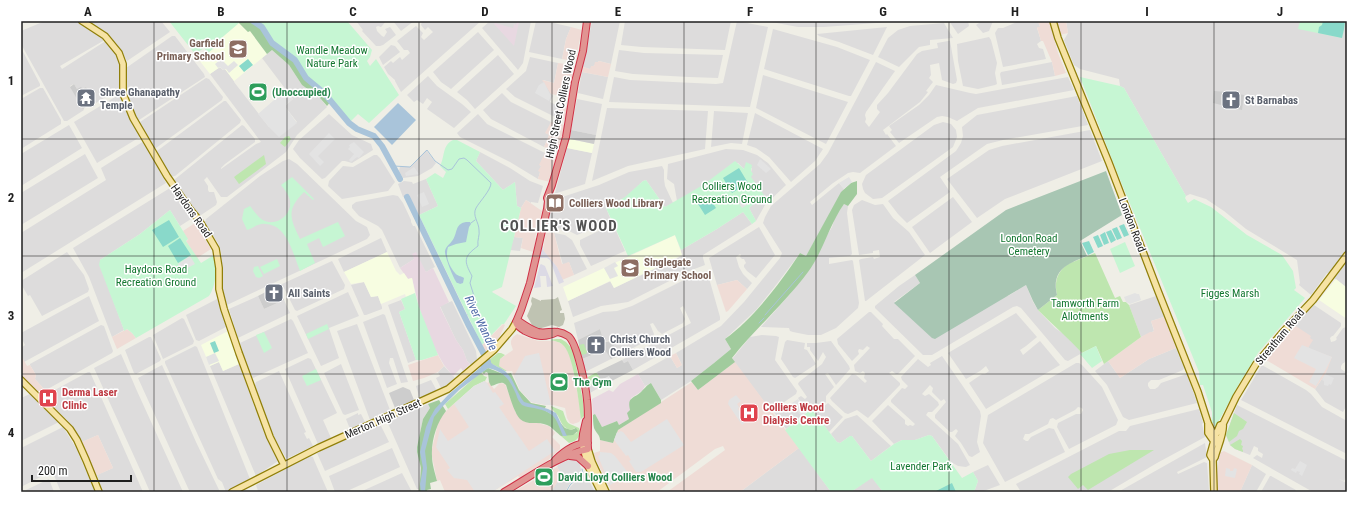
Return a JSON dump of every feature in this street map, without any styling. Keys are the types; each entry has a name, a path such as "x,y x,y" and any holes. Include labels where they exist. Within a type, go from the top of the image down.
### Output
{"highway":[{"name":"High Street Colliers Wood","path":"516,324 530,283 548,200 547,198 551,190 566,138 587,21"},
{"path":"504,492 566,455 586,446 583,434 587,417 586,394 576,348 572,339 565,334 557,332 545,336 536,336 516,324"},
{"path":"566,455 578,458 588,466"}],"main road":[{"name":"Haydons Road","path":"82,21 105,36 119,53 123,64 124,96 133,118 167,176 199,220 216,249 221,298 239,353 270,437 284,465"},
{"name":"London Road","path":"1053,21 1054,28 1106,156 1216,441"},
{"name":"Streatham Road","path":"1216,441 1220,425 1223,424 1234,400 1260,360 1282,333 1313,300 1347,255"},
{"name":"Merton High Street","path":"232,492 368,424 445,390 497,348 507,335 511,326 516,324"},
{"path":"21,380 70,429 84,456 99,492"},
{"path":"1214,492 1213,460 1215,457 1216,441"},
{"path":"586,446 588,466 600,492"},
{"path":"586,446 606,492"}],"shaded area":[{"path":"45,21 79,21 103,37 103,41 60,66 62,69 104,42 109,42 118,54 122,71 120,88 96,103 86,87 83,89 77,89 74,84 70,86 84,110 67,121 64,121 21,44 21,31"},
{"path":"88,21 161,21 170,32 127,61 120,48 109,35"},
{"path":"356,21 386,21 381,27 376,27 377,31 384,37 387,32 385,29 390,27 396,35 383,45 376,46 362,31 363,30"},
{"path":"393,21 414,21 401,31"},
{"path":"422,21 481,21 401,92 395,80 388,74 384,67 391,61 393,63 400,57 402,60 410,53 408,50 404,50 397,41 416,26 423,33 421,37 424,40 433,32 428,27 425,30 421,25"},
{"path":"490,21 531,21 523,63 518,70 482,28"},
{"path":"536,21 545,21 571,27 566,39 562,59 529,52"},
{"path":"592,21 620,21 611,64 599,61 590,69 583,67"},
{"path":"625,21 731,21 725,50 621,45"},
{"path":"737,21 768,27 750,107 609,102 614,77 630,80 716,84 723,83"},
{"path":"766,21 902,21 824,27 798,27"},
{"path":"949,21 968,21 969,26 958,34"},
{"path":"982,21 993,21 989,31 983,33 976,25"},
{"path":"1019,21 1038,21 1040,27 1037,28 1041,41 1037,44 1039,48 1043,49 1046,59 1003,67 995,33 998,28 1003,28"},
{"path":"1038,21 1049,21 1058,53 1066,73 1055,76 1052,62 1043,41 1041,41 1037,27 1040,27"},
{"path":"1055,21 1066,21 1068,33 1059,35"},
{"path":"1066,21 1347,21 1346,287 1327,273 1311,295 1299,285 1297,260 1246,229 1206,199 1190,194 1186,196 1124,88 1120,86 1119,79 1080,69 1074,65 1064,40 1068,33"},
{"path":"517,22 519,22 514,46 494,24 513,28 514,24 516,25"},
{"name":"Garfield Primary School","path":"239,23 248,32 250,31 267,54 234,81 225,69 223,70 220,67 210,74 199,60 219,44 219,40"},
{"path":"944,23 953,38 930,40 930,45 919,47 899,67 878,57 888,38 898,30 910,26"},
{"path":"571,27 582,30 575,61 562,59 566,39"},
{"path":"887,27 873,55 817,34"},
{"path":"773,29 837,47 870,60 851,96 764,69"},
{"path":"478,32 494,50 451,89 441,82 433,72"},
{"path":"172,36 175,36 205,77 139,120 136,120 126,97 125,70"},
{"path":"989,37 997,63 995,73 997,84 978,89 963,86 958,61 957,44"},
{"path":"950,41 957,80 956,83 953,84 942,80 939,63 930,65 931,75 929,78 933,82 926,91 928,92 920,102 883,130 896,146 860,173 848,173 810,202 812,205 839,183 844,189 806,256 800,253 756,310 725,339 731,349 691,381 661,400 651,383 645,386 638,374 670,356 677,368 682,365 676,353 721,326 744,302 780,258 782,253 763,223 765,217 771,206 820,164 828,153 876,62 895,71 866,112 865,122 869,127 880,112 877,109 877,105 888,93 917,54 922,51 938,48 937,43"},
{"path":"391,45 395,46 400,52 383,65 379,57"},
{"path":"21,48 40,86 21,96"},
{"path":"272,50 289,65 302,85 320,98 327,107 297,135 286,152 227,197 221,197 207,177 204,180 208,186 208,190 209,192 214,192 217,202 216,205 197,216 173,181 242,125 255,139 255,142 225,164 221,169 261,142 210,74 220,67 225,69 269,127 297,122 286,108 286,105 293,99 262,58"},
{"path":"619,50 644,53 723,55 718,78 689,77 633,74 615,71"},
{"path":"498,55 514,74 475,109 457,92"},
{"path":"530,57 558,63 554,83 543,80 553,96 550,102 556,105 559,110 555,117 515,97 506,89 526,71"},
{"path":"221,59 228,66 234,61 238,65 229,73 226,69 223,70 220,67 218,68 215,64"},
{"path":"599,61 611,64 608,77 582,72 583,67 590,69 591,66 594,66 595,62"},
{"path":"1052,62 1055,76 1002,85 1001,72"},
{"path":"558,63 573,65 574,67 568,97 551,94 542,80 554,83"},
{"path":"582,72 608,77 603,99 578,93"},
{"path":"763,75 848,102 826,144 756,108"},
{"path":"428,76 437,86 471,112 454,128 427,109 432,102 427,98 423,104 417,100 414,102 407,95"},
{"path":"1068,77 1074,90 978,108 957,121 948,117 937,117 899,143 890,132 892,130 889,126 919,105 936,85 976,94"},
{"path":"206,78 209,79 223,97 222,100 156,148 153,148 139,124 140,122"},
{"path":"544,82 551,96 549,101 535,93 539,85"},
{"path":"74,84 77,89 81,87 83,89 86,87 95,101 83,109 70,87"},
{"path":"40,88 43,88 61,120 61,124 21,149 21,99"},
{"path":"284,88 293,99 286,105 286,108 297,123 279,137 258,114 281,94 279,91"},
{"path":"1214,91 1244,95 1242,110 1213,103"},
{"path":"502,93 511,102 551,122 546,133 549,135 544,147 491,119 483,110"},
{"path":"120,94 140,137 97,163 74,122"},
{"path":"1077,96 1088,125 987,144 940,177 950,192 907,223 888,201 956,151 963,136 962,127 977,115"},
{"path":"577,99 602,104 596,135 571,130"},
{"path":"226,101 241,120 240,123 175,176 169,177 157,154 157,151"},
{"path":"398,103 416,120 392,145 374,127"},
{"path":"556,105 569,106 566,119 555,118 559,110"},
{"path":"607,108 708,111 705,149 628,166 592,181"},
{"path":"714,111 748,113 742,144 731,143 711,147"},
{"path":"755,113 823,149 815,161 791,182 769,157 756,148 747,145"},
{"path":"329,114 352,135 371,144 373,150 352,163 342,161 325,178 322,179 300,158 293,149 299,140"},
{"path":"478,114 487,124 545,153 540,165 538,179 510,162 460,137 457,133"},
{"path":"551,122 565,125 559,151 544,147 549,135 545,133"},
{"path":"943,122 951,124 956,130 957,137 953,147 882,198 873,199 865,193 862,184 866,175 934,125"},
{"path":"69,125 82,148 21,186 21,154"},
{"path":"571,130 596,135 594,144 570,139"},
{"path":"1090,130 1102,161 1005,199 977,218 947,179 989,150 1002,146"},
{"path":"329,133 335,139 318,156 324,162 320,166 309,154"},
{"path":"570,139 594,144 592,153 567,148"},
{"path":"144,141 166,183 21,273 21,233 106,180 101,168"},
{"path":"354,142 364,152 359,158 357,157 351,162 349,160 354,154 348,149 350,147 349,145"},
{"path":"567,148 592,153 585,184 555,193"},
{"path":"726,149 743,150 757,155 768,163 786,185 765,205 756,221 749,208 754,203 750,177 752,168 744,169 738,163 733,163 704,185 677,201 674,184 667,179 668,164"},
{"path":"426,150 436,163 432,168 418,176 403,178 399,171 400,166 410,167"},
{"path":"480,152 510,168 530,181 543,186 538,203 531,203 526,200 521,208 517,206 515,182 503,190 476,161"},
{"path":"545,153 557,157 550,182 538,179 540,172 538,171 541,166 539,165"},
{"path":"85,154 98,178 21,225 21,193"},
{"path":"374,155 377,155 380,158 395,182 388,191 342,199 328,186 329,181 343,166 353,167"},
{"path":"289,159 297,164 356,221 367,227 370,235 367,239 227,305 222,291 223,279 221,251 218,243 206,226 206,219 260,176 283,161"},
{"path":"760,159 771,169 766,173 757,165"},
{"path":"662,166 664,170 665,186 673,203 665,207 646,180 625,198 606,208 611,220 601,225 577,235 569,231 546,225 553,200 599,185 629,172"},
{"path":"414,167 419,174 406,176 405,173"},
{"path":"849,177 852,182 844,189 839,183"},
{"path":"426,179 438,206 419,215 409,195 403,197 398,184 404,181 412,182 413,184"},
{"path":"170,188 191,219 180,226 170,210 140,234 100,260 100,265 124,330 112,337 89,277 73,248"},
{"path":"424,192 429,204 422,207 417,195"},
{"path":"393,195 398,196 403,203 413,226 415,226 435,267 426,272 414,259 400,268 382,230 378,226 359,216 352,208 352,205 356,202"},
{"path":"750,197 753,201 742,208 738,202 742,199 744,201"},
{"path":"953,197 972,222 930,253 912,227"},
{"path":"526,200 542,211 533,252 521,248 523,238 514,237 521,208"},
{"path":"862,200 875,205 883,204 893,218 909,232 925,255 866,301 859,260 880,257 879,250 873,251 873,253 859,255 852,210 854,205"},
{"path":"844,204 848,206 847,213 852,254 850,256 829,258 829,264 853,261 859,303 858,308 836,328 821,335 808,335 793,332 790,331 789,328 761,327 791,293 832,227 836,215"},
{"path":"743,212 752,224 703,255 705,265 689,271 628,302 601,306 573,317 568,301 611,281 614,288 682,256 681,250"},
{"path":"470,222 471,224 466,242 448,247 447,250 447,257 451,267 456,274 464,278 463,283 460,284 457,283 454,277 448,262 445,251 447,246 454,238 458,227 462,223"},
{"path":"195,223 211,249 197,258 186,241 188,240 183,231"},
{"path":"613,224 625,251 591,266 580,245 580,240"},
{"path":"759,227 775,255 756,278 744,267 746,263 744,259 740,257 741,255 740,254 736,257 743,274 752,283 747,289 737,280 717,285 709,258"},
{"path":"546,232 554,233 562,264 569,262 574,275 562,280 557,267 543,250"},
{"path":"554,233 565,235 572,240 587,269 574,275 569,262 563,265"},
{"name":"Singlegate Primary School","path":"675,235 682,255 614,288 610,281 568,301 563,287"},
{"path":"514,237 523,238 520,251 510,250"},
{"path":"381,238 387,252 344,272 338,259"},
{"path":"542,245 543,250 557,267 564,282 559,284 550,260 547,258 539,258"},
{"path":"67,252 84,275 89,289 88,292 42,316 30,295 28,296 21,284 21,281"},
{"path":"387,252 396,271 400,275 404,273 408,279 412,278 415,293 406,297 405,294 381,304 378,296 371,297 364,282 351,284 344,272"},
{"path":"416,252 426,272 433,268 449,302 440,307 456,340 463,350 467,361 470,364 463,371 461,368 453,376 444,365 431,342 419,307 412,278 408,279 400,268 414,259 412,254"},
{"path":"190,256 195,264 182,271 178,264"},
{"path":"332,261 345,285 344,289 297,311 295,310 282,284"},
{"path":"615,262 618,266 614,268 618,276 610,279 604,268"},
{"path":"541,264 545,266 553,286 547,287 546,276 540,276 541,287 534,288"},
{"path":"707,271 720,320 633,370 628,361 624,363 622,360 691,323 683,306 680,308 685,319 683,323 662,334 653,323 650,324 654,334 652,338 618,356 610,340 604,342 600,329 578,340 574,323 603,312 617,311 632,306 692,276"},
{"path":"915,275 920,283 894,302 1008,296 1026,285 1038,310 1055,328 1068,337 1082,353 1068,361 1065,360 1021,308 1017,306 932,355 923,355 875,308 875,306 899,286"},
{"path":"1336,279 1346,287 1347,286 1347,319 1319,300"},
{"path":"737,280 747,289 726,312 717,285"},
{"path":"364,282 371,297 378,296 382,307 382,309 366,315 364,315 351,285"},
{"path":"277,286 284,300 264,309 258,296"},
{"path":"348,292 359,316 329,328 339,358 321,366 297,316"},
{"path":"1135,293 1139,294 1141,300 1130,304 1126,302 1124,297"},
{"path":"89,296 99,321 24,362 21,355 21,348 25,345 21,337 21,333"},
{"path":"258,296 264,309 284,300 290,313 238,338 229,309"},
{"path":"1156,296 1164,317 1151,321 1154,331 1141,337 1129,305"},
{"path":"532,297 541,301 555,299 558,297 562,310 560,313 564,313 565,319 563,325 559,327 552,325 538,329 532,325 527,316 532,304"},
{"path":"217,299 227,325 226,327 199,341 196,340 186,315"},
{"path":"401,300 405,309 399,312 416,360 408,363 388,305"},
{"path":"452,301 476,351 477,359 471,365 467,361 463,350 456,340 440,306"},
{"path":"1314,305 1341,323 1341,326 1330,338 1331,342 1337,339 1336,338 1343,328 1347,327 1347,359 1341,366 1341,369 1347,373 1347,405 1343,412 1325,402 1315,389 1326,373 1308,347 1310,338 1294,325"},
{"path":"869,312 871,312 883,324 882,326 894,339 898,339 915,356 898,374 892,371 889,373 900,383 900,385 868,418 857,410 848,414 845,413 830,398 852,374 856,375 865,383 867,381 864,378 865,373 863,371 860,373 855,371 854,365 870,348 867,346 863,350 859,349 859,354 852,361 838,344 837,339"},
{"path":"1016,313 1037,337 1020,350 1023,355 1040,341 1060,365 986,409 969,383 989,371 986,366 966,379 948,353"},
{"path":"383,314 385,315 408,382 401,383 393,358 390,358 389,363 397,384 387,388 363,322"},
{"path":"1164,317 1176,348 1149,359 1120,378 1108,361 1141,337 1153,332 1154,330 1151,321"},
{"path":"182,318 184,319 194,341 193,344 163,359 153,335"},
{"path":"291,319 308,353 253,378 251,377 240,343"},
{"path":"357,324 390,410 370,420 337,331"},
{"path":"503,324 505,325 498,340 485,352 482,345"},
{"path":"101,325 104,326 113,351 112,353 46,390 44,389 35,379 36,375 30,364"},
{"path":"1294,325 1311,336 1310,338 1313,340 1308,348 1332,357 1326,373 1315,389 1266,360 1273,349"},
{"path":"127,329 136,338 117,349 112,337"},
{"path":"600,329 604,342 612,341 618,356 611,359 605,350 582,359 578,340"},
{"path":"228,331 239,364 223,371 219,362 210,366 201,345"},
{"path":"517,334 538,341 556,341 564,345 571,358 579,402 581,419 579,422 573,424 570,423 567,418 565,408 531,402 520,390 512,371 507,371 499,366 500,359 513,350 511,341"},
{"path":"762,335 779,337 775,360 797,391 796,394 771,411 732,359 750,337"},
{"path":"151,337 161,359 160,361 136,374 134,373 125,350"},
{"path":"787,340 805,343 804,349 807,350 816,364 795,378 781,359 785,342"},
{"path":"831,341 850,369 836,385 828,373 825,374 834,387 826,396 826,402 814,412 810,410 809,412 798,398 801,396 805,399 807,397 798,384 822,364 826,357 823,352 818,361 810,350 810,347 807,347 807,343"},
{"path":"1302,345 1332,357 1316,386 1309,382 1316,369 1294,358"},
{"path":"195,346 197,347 250,479 226,492 222,482 218,479 165,363 165,361"},
{"path":"1176,348 1184,368 1183,370 1159,380 1151,380 1148,383 1148,386 1150,389 1155,389 1161,383 1187,374 1197,403 1129,420 1123,417 1107,385 1095,371 1108,361 1120,378 1149,359"},
{"path":"606,350 611,359 585,372 582,359"},
{"path":"215,353 219,361 209,365 206,357"},
{"path":"539,353 551,405 531,402 520,390 514,376 525,356"},
{"path":"676,353 682,365 677,368 670,356"},
{"path":"121,354 183,492 150,492 94,368"},
{"path":"21,355 27,366 30,365 36,375 35,379 44,389 37,392 21,376"},
{"path":"438,355 444,366 438,372 413,381 408,365"},
{"path":"942,356 980,411 981,416 977,442 980,452 972,457 969,456 955,436 958,431 956,429 950,432 935,418 935,415 946,402 944,399 941,401 932,392 933,388 930,385 922,394 925,396 929,394 938,402 939,405 932,412 928,412 926,415 958,444 970,465 966,467 958,466 951,462 932,436 929,435 915,440 902,440 894,444 872,421 888,405 905,420 905,424 908,426 913,426 915,424 891,402 891,400 902,388 905,389 908,386 901,377 918,359 928,367 931,365 930,363"},
{"path":"308,358 311,359 337,413 323,420 331,438 318,444 285,369"},
{"path":"489,360 507,373 524,402 556,413 567,436 563,436 556,420 551,414 522,405 505,376 488,368 459,390 434,417 425,451 427,468 425,492 421,492 420,484 423,468 420,452 426,427 430,418 435,409 448,395"},
{"path":"622,360 624,363 628,361 633,370 602,386 597,372"},
{"path":"219,362 223,371 239,364 264,433 278,461 256,476 210,366"},
{"path":"735,362 799,448 740,492 667,492 725,450 723,446 715,449 657,492 612,492 594,456 594,453 600,451 600,440 613,443 618,430 692,382 698,390"},
{"path":"1076,363 1082,365 1102,387 1118,420 1116,425 1069,449 1057,427 1058,423 1076,414 1081,414 1083,410 1082,408 1078,407 1056,420 1053,418 1050,419 1048,424 1029,434 1025,434 1023,439 1028,441 1031,437 1049,428 1054,429 1065,452 1005,482 983,443 988,415"},
{"path":"341,364 359,410 345,415 343,414 324,373"},
{"path":"162,365 220,492 190,492 188,488 138,378"},
{"path":"1262,365 1306,390 1322,407 1347,421 1347,454 1241,400"},
{"path":"444,366 455,378 441,388 436,378 440,376 438,372"},
{"path":"279,371 306,432 304,433 307,439 309,438 313,446 288,458 286,458 274,437 255,385 256,382"},
{"path":"90,372 143,492 103,492 97,475 113,468 98,435 82,442 67,420 42,397"},
{"path":"597,372 602,386 590,393 588,377"},
{"path":"638,374 645,386 642,391 631,398 629,419 619,425 617,421 602,427 595,414 593,415 592,399 609,390 613,392 620,384"},
{"path":"1325,374 1334,378 1331,385 1324,385 1324,381 1322,380"},
{"path":"609,376 612,381 602,386 599,381"},
{"path":"431,380 437,391 421,398 416,386"},
{"path":"484,381 504,404 499,407 529,451 547,439 555,451 492,492 475,492 467,480 454,478 447,470 450,468 436,447 440,429 448,441 469,427 454,404 474,386"},
{"path":"485,381 487,383 489,382 494,389 500,383 505,384 515,412 549,426 555,433 552,437 560,445 560,449 545,463 520,478 518,476 492,492 445,492 440,480 437,481 432,456 432,449 438,423 448,409 467,393"},
{"path":"403,387 410,390 414,400 395,408 389,393"},
{"path":"30,394 59,422 21,441 21,398"},
{"path":"736,395 741,401 737,404 739,407 738,409 747,421 742,425 728,404 729,400"},
{"path":"798,399 807,412 801,416 792,403"},
{"path":"792,403 802,417 786,429 774,412 780,407 782,409"},
{"path":"828,403 843,417 829,432 815,414"},
{"path":"428,404 430,408 423,419 417,447 421,468 419,489 417,489 387,421"},
{"path":"1237,405 1347,461 1347,476 1344,481 1339,479 1347,483 1347,492 1313,492 1253,458 1257,455 1262,458 1263,454 1258,451 1258,448 1254,446 1250,455 1235,449 1230,445 1226,435"},
{"path":"1199,409 1205,437 1108,492 1021,492 1016,484 1119,431 1126,431 1130,426"},
{"path":"358,413 358,415 361,414 365,422 350,429 346,419"},
{"path":"857,415 891,446 871,461 852,436 840,443 837,442 831,434 845,419"},
{"path":"667,419 684,445 641,472 636,472 629,461 631,460 628,455 626,456 614,440 617,432 623,432 631,442"},
{"path":"380,424 389,442 325,471 317,453"},
{"path":"63,427 76,448 95,492 61,492 53,473 50,472 21,487 21,448"},
{"path":"98,435 113,468 95,476 82,442"},
{"path":"1205,443 1207,457 1177,472 1178,474 1204,462 1207,463 1209,490 1202,492 1118,492"},
{"path":"392,448 400,467 345,492 335,492 329,476"},
{"path":"799,448 831,492 740,492"},
{"path":"1224,451 1252,465 1240,492 1217,492 1219,459 1217,458 1219,453"},
{"path":"600,452 611,453 615,456 629,474 610,485 598,456 600,455"},
{"path":"310,456 313,457 328,492 256,492 258,491 256,485"},
{"path":"572,459 577,460 580,463 581,474 569,485 565,492 551,492 561,475 557,466"},
{"path":"1300,461 1307,465 1302,476 1299,474 1300,472 1297,471 1296,473 1291,470 1292,468 1295,469"},
{"path":"988,465 1000,485 981,492 974,492 978,481 973,472"},
{"path":"1252,465 1266,474 1256,492 1240,492"},
{"path":"557,467 562,475 551,492 513,492"},
{"path":"1226,468 1230,469 1230,471 1233,471 1234,468 1237,469 1235,478 1225,476"},
{"path":"402,473 412,492 360,492 380,483"},
{"path":"585,473 595,492 567,492 571,486"},
{"path":"1270,476 1296,490 1295,492 1261,492"},
{"path":"872,477 883,492 851,492"},
{"path":"49,479 54,492 27,492 26,490"}],"green space":[{"path":"169,21 239,21 239,23 219,40 219,44 208,53 204,48 195,54"},
{"path":"239,21 291,21 336,95 327,106 320,98 302,85 289,65 272,50 267,54 250,31 248,32 239,23"},
{"name":"Wandle Meadow Nature Park","path":"253,21 347,21 372,50 367,61 370,66 376,59 399,95 369,123 358,114 349,123 324,93 306,78 295,60 272,43 262,27"},
{"path":"1300,21 1345,21 1342,38 1298,29"},
{"path":"1323,21 1345,21 1342,38 1318,33 1319,27 1322,25"},
{"path":"248,59 253,65 244,72 239,66"},
{"name":"Figges Marsh","path":"1080,77 1124,88 1186,196 1185,198 1188,203 1194,199 1211,207 1247,235 1282,255 1293,271 1296,288 1294,290 1305,298 1258,353 1216,426 1212,423 1212,412 1203,385 1200,385 1199,372 1119,177"},
{"path":"289,136 291,139 285,147 280,143 285,137"},
{"path":"457,140 480,152 476,161 503,190 515,182 517,206 521,208 502,287 492,292 516,306 504,324 502,324 482,345 419,215 438,206 426,179 435,173 443,178 446,172 440,166 445,148 449,142"},
{"path":"264,155 266,164 239,184 234,177"},
{"name":"Colliers Wood Recreation Ground","path":"735,161 744,169 746,162 752,165 751,171 753,174 751,177 764,195 749,208 756,221 752,224 743,212 681,250 675,235 628,256 606,208 625,197 646,180 665,207 703,185"},
{"name":"Colliers Wood Recreation Ground","path":"739,168 748,183 732,193 723,178"},
{"name":"London Road Cemetery","path":"1106,171 1122,215 1080,241 1087,256 1067,265 1062,269 1056,279 1057,295 1038,310 1026,285 935,339 932,338 894,303 920,283 915,275 1006,210"},
{"path":"292,177 314,199 313,200 304,192 298,198 292,209 292,220 300,239 338,222 345,236 323,247 319,238 307,244 315,263 300,271 288,241 279,229 273,225 263,224 247,230 242,219 244,209 250,206 259,217 265,221 275,222 283,218 289,210 290,201 281,185"},
{"path":"857,181 857,194 848,206 844,204 834,221 818,256 808,272 732,358 735,362 698,390 691,381 731,349 725,339 746,321 766,299 800,253 806,256 841,192 851,183"},
{"path":"709,197 716,208 705,215 698,204"},
{"name":"Haydons Road Recreation Ground","path":"170,210 188,239 186,241 201,263 214,255 214,286 209,296 136,338 127,329 124,331 99,265 100,260 140,234"},
{"path":"169,220 179,237 163,247 152,230"},
{"path":"1124,224 1129,235 1124,237 1119,226"},
{"path":"1117,227 1122,238 1117,240 1112,229"},
{"path":"1111,230 1116,240 1111,243 1106,232"},
{"path":"1105,232 1109,243 1104,245 1100,235"},
{"path":"1098,235 1103,246 1098,248 1093,237"},
{"path":"180,238 191,255 178,263 168,246"},
{"path":"1089,241 1094,252 1088,255 1082,243"},
{"path":"1125,242 1135,266 1120,273 1110,249"},
{"name":"Tamworth Farm Allotments","path":"1095,253 1115,298 1120,296 1123,302 1126,302 1129,305 1141,337 1104,364 1096,346 1082,353 1038,310 1057,295 1057,278 1064,267"},
{"path":"277,259 280,266 264,274 260,267"},
{"path":"258,266 263,276 259,278 256,277 253,271 254,267"},
{"path":"415,293 438,355 422,360 416,360 399,312 405,309 401,299"},
{"path":"327,324 329,329 308,339 306,334"},
{"path":"264,332 272,348 264,353 256,335"},
{"path":"561,339 566,342 573,350 583,401 584,416 581,419 576,381 571,360 563,345 550,340"},
{"path":"215,341 219,351 214,353 210,343"},
{"path":"584,344 587,352 586,354 581,355 579,345"},
{"path":"1096,346 1102,361 1092,368 1080,354"},
{"path":"498,353 505,355 500,359 499,366 507,371 492,364 489,360"},
{"path":"488,368 503,374 511,373 519,390 531,403 546,406 544,410 553,415 565,428 571,430 576,428 578,431 573,435 561,436 547,425 530,423 520,419 512,403 506,385 501,383 491,386 488,373 486,372 484,374 482,372"},
{"path":"316,369 321,380 307,386 302,376"},
{"path":"481,372 487,377 485,381 474,386 448,409 445,404"},
{"path":"597,373 601,380 598,378 589,386 588,377"},
{"path":"651,383 661,400 661,403 618,430 613,443 600,440 594,428 593,415 595,414 602,427 617,421 619,425 629,419 627,413 630,410 630,400"},
{"path":"439,400 446,411 437,426 432,444 432,462 437,481 430,483 431,489 427,490 427,492 419,492 421,468 417,447 423,419 430,408 428,404"},
{"path":"551,406 563,411 568,423 579,428 579,436 574,441 569,443 561,436 577,433 575,428 571,430 564,427"},
{"name":"Lavender Park","path":"812,410 837,442 840,443 852,436 871,461 902,440 915,440 929,435 932,436 962,478 973,472 978,481 974,492 883,492 872,478 851,492 831,492 785,430"},
{"path":"1234,413 1247,422 1243,429 1239,431 1237,436 1229,442 1226,435"},
{"path":"1240,439 1242,441 1241,445 1243,446 1243,452 1230,445"},
{"path":"1130,450 1154,450 1088,490 1083,485 1078,489 1068,477 1109,454"},
{"path":"952,483 956,492 934,492"}],"waterway":[{"name":"River Wandle","path":"253,21 262,27 272,43 295,60 306,78 324,93 349,123 357,129 374,136 382,146 400,179"},
{"path":"394,166 410,167 427,150 435,161 448,170 452,169 459,159 464,158 491,183 491,186 475,211 475,216 479,227 478,246 467,256 466,260 467,267 472,276 470,283 474,296 470,309"},
{"name":"River Wandle","path":"407,197 468,324 488,362 484,367"},
{"path":"471,223 475,220"},
{"path":"765,315 803,272"},
{"path":"759,323 764,318"},
{"path":"566,492 570,485 583,473 582,469"}],"place":[{"name":"Garfield Primary School","path":"238,49"},
{"name":"(Unoccupied)","path":"258,92"},
{"name":"Shree Ghanapathy Temple","path":"86,98"},
{"name":"St Barnabas","path":"1231,100"},
{"name":"Colliers Wood Library","path":"555,203"},
{"name":"Singlegate Primary School","path":"630,268"},
{"name":"All Saints","path":"274,293"},
{"name":"Christ Church Colliers Wood","path":"596,345"},
{"name":"The Gym","path":"559,382"},
{"name":"Derma Laser Clinic","path":"48,398"},
{"name":"Colliers Wood Dialysis Centre","path":"749,413"},
{"name":"David Lloyd Colliers Wood","path":"544,477"}],"district":[{"name":"COLLIER'S WOOD","path":"559,226"}]}
